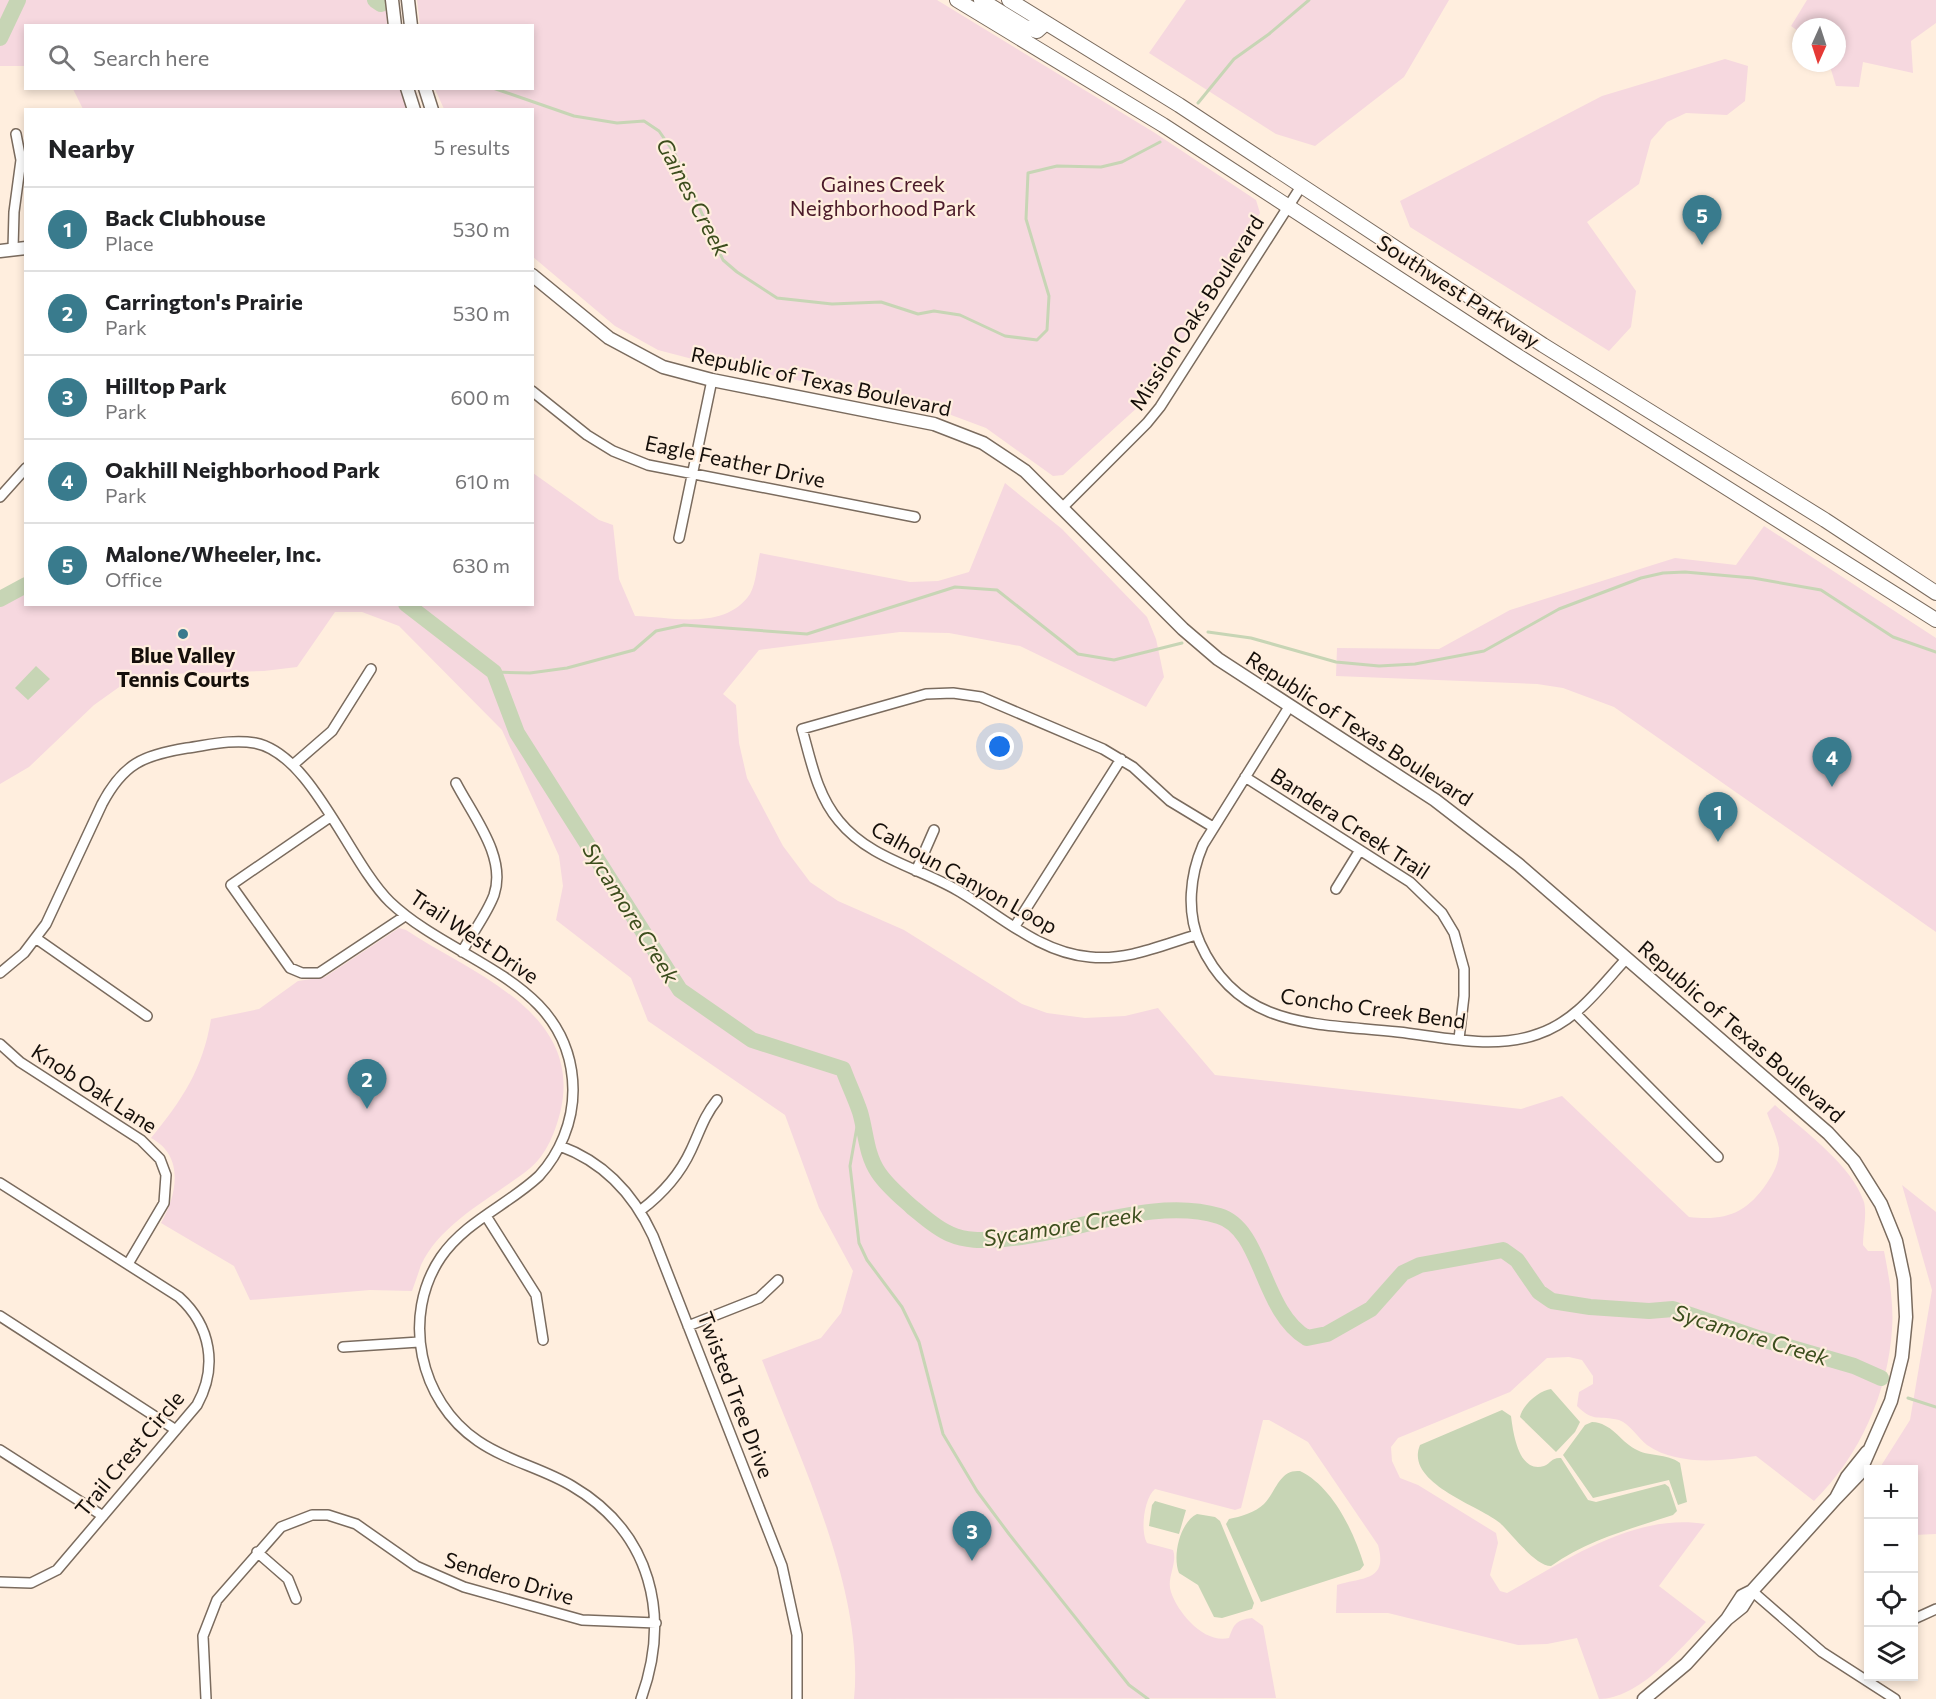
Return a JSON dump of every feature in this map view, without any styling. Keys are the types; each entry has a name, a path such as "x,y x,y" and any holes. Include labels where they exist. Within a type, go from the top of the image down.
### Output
{"main road":[{"name":"Southwest Parkway","path":"957,0 1163,124 1289,204 1513,353 1936,620"},
{"path":"981,0 1025,27 1037,31 1046,23"},
{"name":"Southwest Parkway","path":"1009,0 1302,184 1543,345 1826,520 1936,592"}],"street":[{"path":"392,0 395,24"},
{"path":"408,0 411,24"},
{"path":"408,90 413,108"},
{"path":"426,90 431,108"},
{"path":"0,251 19,248 14,212 21,160 16,134"},
{"name":"Mission Oaks Boulevard","path":"1063,507 1148,423 1160,407 1302,184"},
{"name":"Republic of Texas Boulevard","path":"534,276 609,338 641,357 683,373 712,380 947,427 983,443 1014,462 1063,507 1199,644 1289,707 1389,769 1472,827 1828,1133 1854,1161 1881,1204 1900,1256 1906,1317 1896,1386 1885,1418 1868,1452 1852,1469 1836,1498 1752,1591 1739,1599 1727,1619 1680,1670 1644,1699"},
{"path":"679,538 712,380"},
{"name":"Eagle Feather Drive","path":"534,393 587,435 613,451 648,465 915,517"},
{"path":"0,497 24,470"},
{"path":"294,764 332,731 371,669"},
{"name":"Calhoun Canyon Loop","path":"1197,935 1119,957 1090,957 1060,952 955,889 869,848 840,823 821,793 802,729 912,697 953,693 996,702 1089,742 1121,759 1170,801 1213,827"},
{"name":"Concho Creek Bend","path":"1289,707 1213,827 1203,845 1194,870 1191,901 1197,935 1220,978 1239,996 1268,1012 1298,1021 1495,1042 1523,1039 1549,1030 1576,1014 1627,958"},
{"name":"Trail West Drive","path":"0,973 37,939 56,905 102,804 124,771 153,754 231,742 261,745 275,750 294,764 370,877 405,916 527,992 546,1011 558,1030 568,1054 573,1078 571,1112 561,1146 539,1176 458,1236 436,1266 421,1304 419,1342 423,1363 437,1395 464,1429 503,1456 574,1487 616,1524 644,1567 651,1589 657,1623 652,1663 641,1699"},
{"path":"1015,927 1121,759"},
{"name":"Bandera Creek Trail","path":"1245,777 1410,882 1442,913 1454,933 1462,956 1465,983 1459,1039"},
{"path":"456,783 491,849 498,874 493,896 462,952"},
{"path":"330,817 231,885 285,963 302,973 318,973 405,916"},
{"path":"916,871 934,830"},
{"path":"1336,889 1360,850"},
{"path":"37,939 147,1016"},
{"path":"1576,1014 1718,1156"},
{"name":"Knob Oak Lane","path":"0,1044 20,1062 141,1140 160,1159 166,1175 164,1203 128,1264"},
{"path":"641,1210 662,1192 680,1171 702,1120 717,1100"},
{"name":"Twisted Tree Drive","path":"561,1146 600,1166 641,1210 784,1573 797,1635 797,1699"},
{"name":"Trail Crest Circle","path":"0,1183 185,1303 200,1323 207,1340 209,1369 206,1387 197,1404 49,1576 21,1584 0,1582"},
{"path":"486,1216 536,1295 543,1340"},
{"path":"688,1326 759,1298 768,1293 778,1280"},
{"path":"0,1316 176,1430"},
{"path":"343,1347 419,1342"},
{"path":"0,1450 103,1516"},
{"name":"Sendero Drive","path":"206,1699 202,1651 206,1624 217,1600 281,1527 312,1515 328,1515 356,1524 416,1566 464,1587 582,1620 657,1623"},
{"path":"257,1552 288,1579 296,1599"},
{"path":"1752,1591 1804,1638 1864,1676"},
{"path":"1918,1617 1936,1609"},
{"path":"1871,1681 1895,1699"}],"green space":[{"path":"0,0 386,0 387,24 24,24 24,66 0,66"},
{"name":"Gaines Creek Neighborhood Park","path":"417,0 937,0 1155,133 1256,200 1260,213 1159,378 1139,406 1063,475 1053,476 986,428 927,406 700,361 658,350 615,326 534,258 534,108 444,108 435,90 534,90 534,24 420,24"},
{"path":"1186,0 1449,0 1404,77 1315,146 1276,134 1149,53"},
{"path":"1807,0 1936,0 1936,23 1911,41 1913,73 1863,62 1859,87 1836,86 1832,72 1846,72 1846,18 1796,18"},
{"path":"1725,59 1748,66 1745,101 1727,115 1686,113 1667,122 1651,140 1639,184 1587,222 1636,291 1631,327 1609,351 1410,227 1400,201 1602,96"},
{"path":"74,90 402,90 409,108 82,108"},
{"path":"534,474 599,520 613,525 619,579 635,616 697,619 727,613 739,606 752,590 760,553 910,582 938,581 969,572 1005,483 1062,529 1147,617 1156,639 1164,677 1146,707 1020,646 949,633 900,632 759,650 723,694 736,705 739,743 747,778 783,846 810,882 838,901 904,930 1022,1004 1047,1013 1085,1018 1125,1016 1158,1008 1215,1075 1521,1109 1562,1096 1689,1217 1713,1218 1734,1213 1759,1194 1772,1175 1779,1158 1778,1144 1767,1113 1775,1105 1826,1149 1849,1175 1858,1188 1865,1207 1863,1245 1868,1251 1884,1251 1889,1280 1892,1329 1885,1376 1869,1422 1845,1464 1814,1501 1756,1456 1700,1460 1672,1456 1647,1445 1630,1427 1619,1420 1588,1415 1577,1406 1579,1392 1593,1384 1593,1376 1582,1360 1569,1357 1547,1358 1510,1392 1398,1438 1391,1447 1392,1461 1400,1478 1418,1485 1496,1533 1498,1543 1490,1575 1500,1591 1507,1593 1577,1554 1627,1532 1678,1522 1705,1524 1659,1586 1706,1622 1658,1671 1629,1691 1614,1697 1599,1699 1577,1638 1547,1644 1518,1645 1388,1613 1336,1613 1337,1585 1371,1576 1377,1571 1380,1565 1378,1545 1308,1442 1269,1420 1263,1420 1241,1508 1235,1510 1155,1489 1146,1507 1144,1531 1147,1543 1173,1550 1171,1592 1180,1609 1193,1625 1202,1632 1220,1639 1229,1638 1234,1626 1242,1620 1252,1618 1263,1626 1276,1698 854,1699 855,1658 850,1615 840,1571 811,1483 762,1360 821,1338 841,1313 853,1271 819,1208 785,1115 648,1021 631,978 556,920 563,886 559,856 502,730 399,626 362,612 335,612 297,667 264,671 136,675 94,705 29,767 0,784 0,593 24,579 24,606 534,606"},
{"path":"1764,526 1936,638 1936,932 1614,707 1563,688 1537,684 1336,676 1337,648 1439,649 1510,610 1675,558 1736,565"},
{"path":"399,928 489,980 515,999 538,1021 555,1046 563,1075 561,1109 553,1134 541,1157 529,1169 469,1211 441,1236 421,1265 412,1291 370,1290 250,1300 234,1266 161,1223 171,1200 175,1177 169,1155 151,1138 190,1083 203,1053 211,1019 259,1009 298,981 325,977"},
{"path":"1902,1185 1936,1212 1936,1534 1918,1535 1918,1465 1882,1465 1910,1420 1932,1290"}],"shaded area":[{"path":"36,666 50,679 28,700 15,688"},
{"path":"1551,1389 1580,1422 1575,1432 1556,1452 1520,1417 1521,1412 1532,1399"},
{"path":"1502,1410 1511,1416 1518,1450 1528,1464 1535,1467 1544,1466 1554,1459 1561,1458 1588,1500 1596,1502 1665,1484 1669,1487 1677,1511 1673,1515 1595,1542 1551,1566 1538,1561 1500,1523 1433,1482 1423,1471 1418,1459 1420,1445"},
{"path":"1592,1422 1605,1425 1640,1451 1680,1463 1687,1502 1678,1505 1669,1480 1593,1498 1563,1455 1585,1425"},
{"path":"1293,1471 1300,1471 1323,1488 1341,1512 1364,1565 1360,1570 1261,1602 1226,1524 1229,1519 1248,1514 1261,1507 1283,1477"},
{"path":"1155,1501 1186,1510 1179,1534 1149,1526 1152,1505"},
{"path":"1197,1514 1215,1517 1220,1521 1254,1603 1252,1609 1222,1618 1214,1617 1198,1585 1179,1573 1176,1558 1179,1540 1186,1524"}],"waterway":[{"name":"Gaines Creek","path":"0,38 18,0"},
{"name":"Gaines Creek","path":"375,0 381,4"},
{"name":"Gaines Creek","path":"1198,103 1234,59 1269,34 1309,0"},
{"name":"Gaines Creek","path":"499,90 574,116 617,123 644,121 659,131 675,154 723,260 777,298 832,304 881,302 918,314 934,311 960,315 1005,336 1037,340 1047,330 1049,296 1026,219 1028,173 1057,166 1101,167 1122,162 1160,142"},
{"path":"1208,632 1251,638 1336,662 1379,666 1415,664 1484,651 1559,609 1641,578 1663,573 1685,572 1753,578 1821,590 1893,637 1936,652"},
{"name":"Sycamore Creek","path":"0,599 24,586"},
{"path":"494,672 530,673 567,668 634,650 656,631 684,625 807,634 955,587 997,590 1078,654 1114,660 1182,643"},
{"name":"Sycamore Creek","path":"409,606 494,672 517,733 680,990 752,1040 843,1069 860,1112 869,1150 878,1172 890,1187 913,1208 945,1232 970,1239 1004,1239 1167,1210 1194,1211 1219,1216 1234,1224 1245,1237 1280,1309 1292,1326 1307,1338 1327,1334 1371,1309 1403,1273 1420,1265 1503,1250 1517,1260 1539,1292 1552,1301 1590,1307 1649,1311 1673,1309 1758,1338 1854,1366 1881,1378"},
{"path":"860,1110 850,1166 859,1243 867,1260 902,1307 919,1342 943,1434 977,1491 1009,1534 1129,1685 1148,1699"},
{"name":"Sycamore Creek","path":"1908,1398 1936,1407"}],"place":[{"name":"Malone/Wheeler, Inc.","path":"1702,245"},
{"name":"Blue Valley Tennis Courts","path":"183,634"},
{"name":"Oakhill Neighborhood Park","path":"1832,787"},
{"name":"Back Clubhouse","path":"1718,842"},
{"name":"Carrington's Prairie","path":"367,1109"},
{"name":"Hilltop Park","path":"972,1561"}]}
